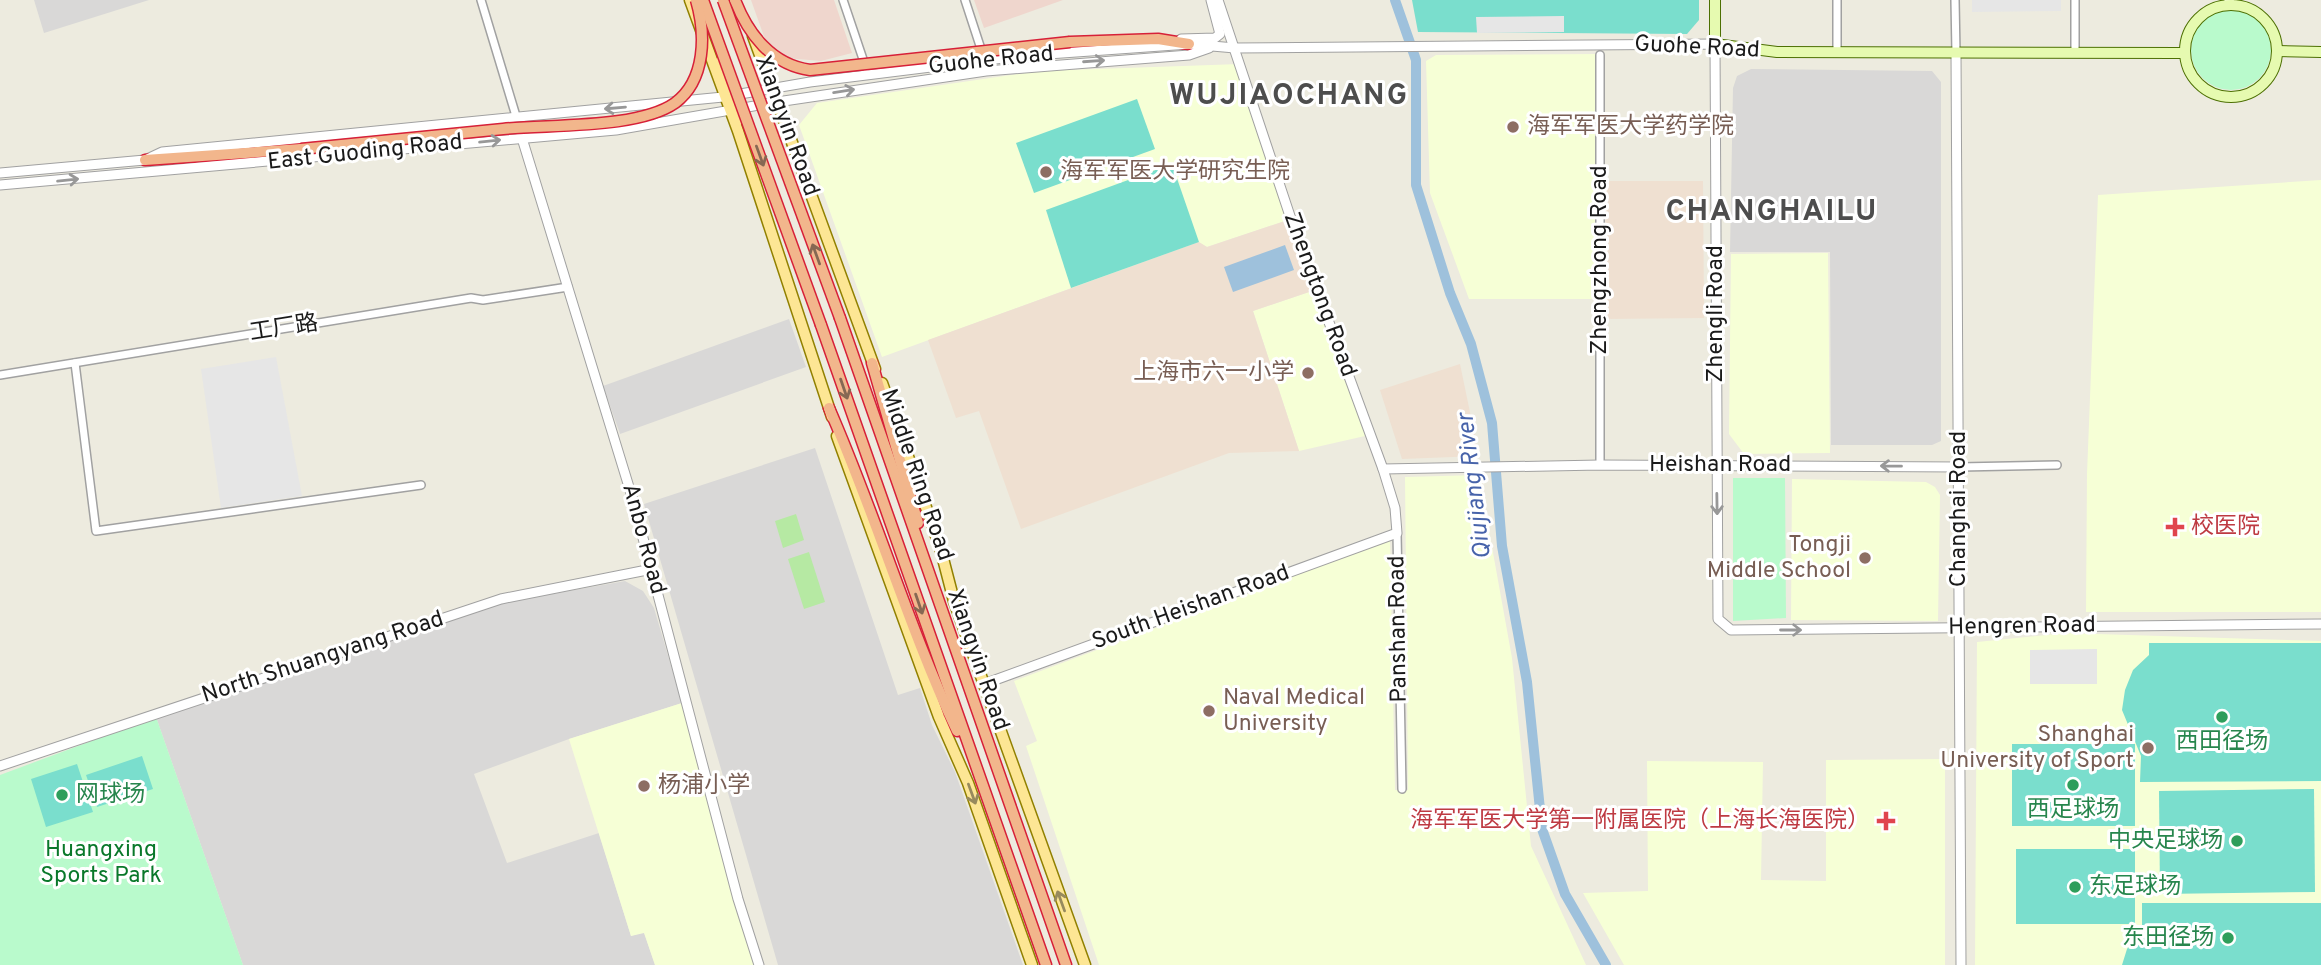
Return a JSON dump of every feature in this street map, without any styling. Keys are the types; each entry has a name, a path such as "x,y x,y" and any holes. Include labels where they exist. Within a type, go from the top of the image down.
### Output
{"highway":[{"path":"145,160 618,121 656,113 682,97 694,79 702,44 699,0"},
{"name":"Middle Ring Road","path":"699,0 821,325 1046,965"},
{"name":"Middle Ring Road","path":"723,0 839,318 1066,965"},
{"path":"737,0 757,39 773,56 790,65 810,70 1070,42 1158,39 1189,44"},
{"path":"872,363 940,607"},
{"path":"829,408 851,458 933,680 983,788"}],"main road":[{"name":"Xiangyin Road","path":"690,0 732,110 864,514 939,717 968,783 1032,965"},
{"name":"Xiangyin Road","path":"699,0 727,96"},
{"name":"Xiangyin Road","path":"737,0 936,534 954,601 1085,965"},
{"name":"Zhengli Road","path":"1715,0 1715,44"},
{"path":"2230,2 2258,13 2268,23 2277,51 2274,67 2260,86 2240,97 2224,97 2209,92 2196,82 2188,69 2184,53 2193,23 2209,10 2230,2"},
{"name":"Guohe Road","path":"1715,44 1777,52 2184,53"},
{"path":"2277,51 2321,52"}],"street":[{"path":"481,0 516,116"},
{"path":"843,0 868,76"},
{"path":"965,0 985,60"},
{"path":"1158,39 1215,38 1220,29 1211,0"},
{"name":"Zhengtong Road","path":"1218,0 1291,219 1383,469"},
{"path":"1837,0 1837,53"},
{"path":"1955,0 1956,52"},
{"path":"2074,0 2075,52"},
{"name":"Guohe Road","path":"727,96 985,60 1189,44 1235,48 1715,44"},
{"name":"Zhengli Road","path":"1715,44 1718,619 1724,626"},
{"name":"Guohe Road","path":"732,110 986,71 1189,55 1210,47"},
{"name":"Changhai Road","path":"1956,52 1961,965"},
{"name":"Zhengzhong Road","path":"1600,55 1600,464"},
{"name":"East Guoding Road","path":"0,173 145,160 162,152 727,96"},
{"name":"East Guoding Road","path":"0,185 616,130 732,110"},
{"name":"Anbo Road","path":"516,116 652,569 738,899 759,965"},
{"name":"工厂路","path":"0,375 458,300 483,300 568,287"},
{"path":"75,363 96,531 421,485"},
{"name":"Heishan Road","path":"1383,469 1600,464 1959,467 2057,464"},
{"name":"Panshan Road","path":"1383,469 1395,508 1397,533 1402,789"},
{"name":"South Heishan Road","path":"984,684 1397,533"},
{"name":"North Shuangyang Road","path":"0,766 501,599 652,569"},
{"name":"Hengren Road","path":"1724,626 1731,630 2321,624"}],"shaded area":[{"path":"34,0 149,0 44,33"},
{"path":"751,0 834,0 852,53 821,61 786,58 766,42"},
{"path":"974,0 1063,0 984,28"},
{"path":"1412,0 1699,0 1699,20 1687,34 1418,32"},
{"path":"1972,0 2061,0 2061,11 1972,12"},
{"path":"1564,16 1564,32 1477,33 1476,17"},
{"name":"海军军医大学药学院","path":"1599,54 1599,299 1469,299 1430,193 1426,61 1436,55"},
{"name":"海军军医大学研究生院","path":"1240,64 1291,219 1207,247 1198,242 882,357 799,125 817,103 1039,71"},
{"path":"1751,69 1932,71 1941,82 1941,441 1932,445 1831,445 1830,252 1730,252 1733,88 1737,76"},
{"path":"1137,99 1155,149 1034,193 1016,143"},
{"path":"1172,164 1199,242 1071,288 1046,210"},
{"path":"2321,180 2321,612 2086,612 2087,474 2098,195"},
{"path":"1605,181 1703,181 1704,318 1606,319"},
{"path":"1291,219 1315,290 1253,311 1299,451 1229,453 1021,529 979,411 956,418 928,340 1199,242 1207,247"},
{"path":"1285,245 1294,270 1233,292 1224,267"},
{"path":"1828,253 1830,453 1744,454 1729,434 1731,254"},
{"name":"上海市六一小学","path":"1315,290 1365,436 1299,451 1253,311"},
{"path":"789,319 806,367 620,434 603,386"},
{"path":"276,357 302,496 221,508 201,369"},
{"path":"1460,364 1479,456 1402,459 1380,390"},
{"path":"815,448 898,695 920,688 932,725 955,772 1023,965 778,965 644,504"},
{"name":"Naval Medical University","path":"1479,475 1512,658 1531,846 1586,965 1099,965 1026,746 1037,741 1014,681 1390,540 1395,790 1408,790 1405,477"},
{"name":"Tongji Middle School","path":"1792,479 1926,482 1935,487 1940,495 1938,621 1791,620"},
{"path":"625,581 643,591 654,608 682,703 569,739 474,774 507,863 599,833 631,936 644,932 655,965 243,965 156,717 501,603"},
{"name":"Shanghai University of Sport","path":"2065,633 2321,641 2321,965 1975,965 1977,642"},
{"name":"西田径场","path":"2149,643 2321,643 2321,781 2140,782 2141,756 2122,710 2125,690 2133,670 2149,655"},
{"path":"2097,649 2097,684 2030,684 2030,650"},
{"name":"杨浦小学","path":"682,703 755,965 655,965 644,933 631,936 569,739"},
{"name":"西足球场","path":"2012,744 2135,744 2135,826 2012,826"},
{"path":"142,756 153,789 97,807 86,775"},
{"name":"海军军医大学第一附属医院（上海长海医院）","path":"1945,759 1945,965 1624,965 1583,893 1648,891 1647,761 1763,762 1761,880 1826,881 1826,760"},
{"name":"网球场","path":"77,764 93,812 46,827 31,779"},
{"name":"中央足球场","path":"2314,789 2315,892 2160,894 2159,791"},
{"name":"东足球场","path":"2016,849 2135,849 2135,924 2016,924"},
{"name":"东田径场","path":"2142,903 2321,903 2321,965 2122,965 2127,949 2142,927"}],"green space":[{"path":"2231,10 2246,13 2259,22 2268,35 2271,50 2268,65 2259,78 2246,87 2231,90 2216,87 2203,78 2194,65 2191,50 2194,35 2203,22 2216,13"},
{"path":"1733,478 1785,478 1786,618 1733,621"},
{"path":"796,514 804,540 783,548 775,521"},
{"path":"809,552 825,602 804,609 788,559"},
{"name":"Huangxing Sports Park","path":"156,717 243,965 0,965 0,775"}],"waterway":[{"name":"Qiujiang River","path":"1395,0 1416,60 1416,185 1450,293 1471,344 1492,423 1502,546 1527,682 1542,829 1565,894 1606,965"}],"place":[{"name":"海军军医大学药学院","path":"1513,127"},
{"name":"海军军医大学研究生院","path":"1046,172"},
{"name":"上海市六一小学","path":"1308,373"},
{"name":"校医院","path":"2175,527"},
{"name":"Tongji Middle School","path":"1865,558"},
{"name":"Naval Medical University","path":"1209,711"},
{"name":"西田径场","path":"2222,717"},
{"name":"Shanghai University of Sport","path":"2148,748"},
{"name":"西足球场","path":"2073,785"},
{"name":"杨浦小学","path":"644,786"},
{"name":"网球场","path":"62,795"},
{"name":"海军军医大学第一附属医院（上海长海医院）","path":"1886,821"},
{"name":"中央足球场","path":"2237,841"},
{"name":"东足球场","path":"2075,887"},
{"name":"东田径场","path":"2228,938"}],"district":[{"name":"WUJIAOCHANG","path":"1289,96"},
{"name":"CHANGHAILU","path":"1772,212"}]}
